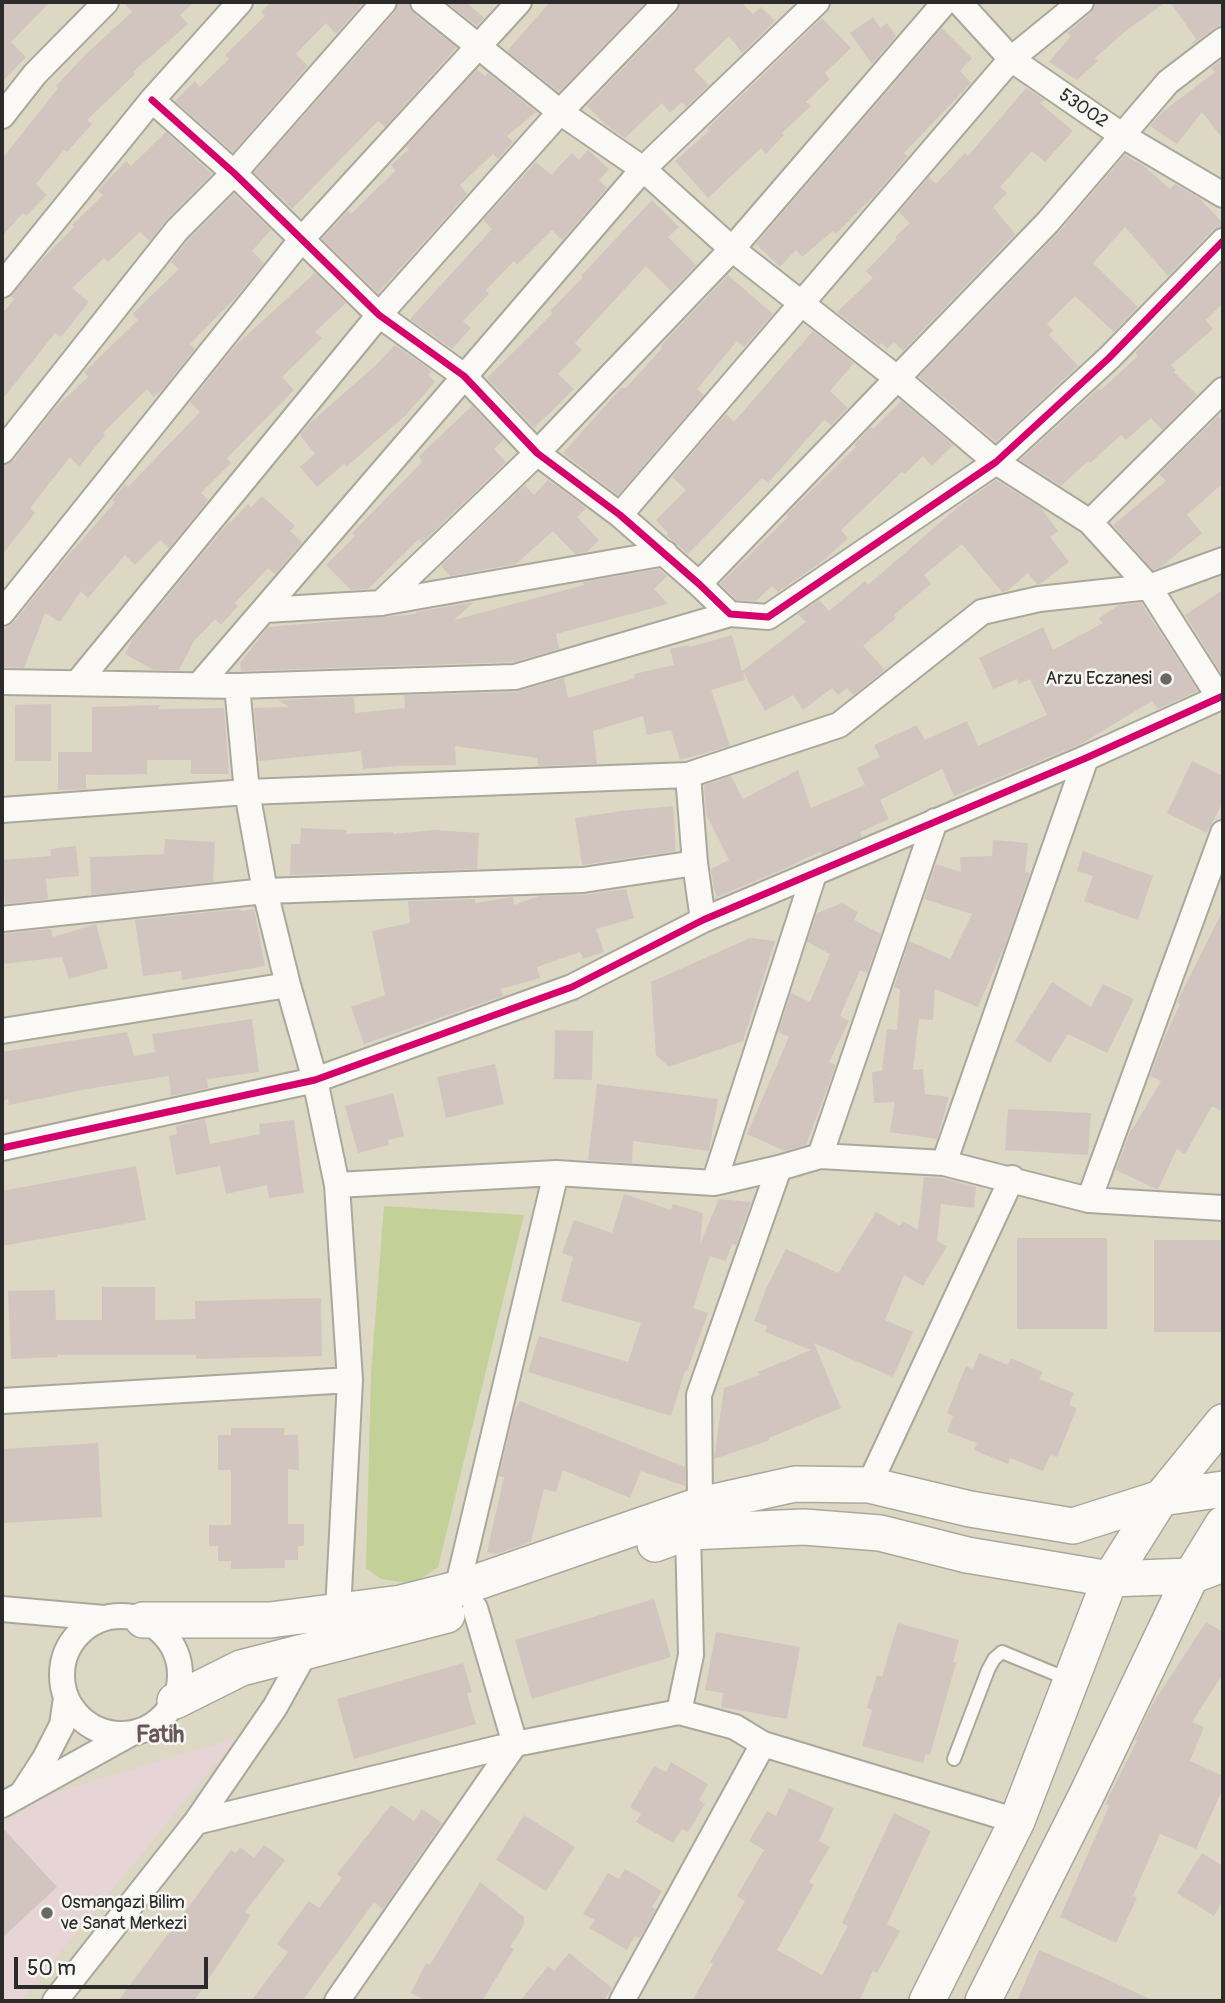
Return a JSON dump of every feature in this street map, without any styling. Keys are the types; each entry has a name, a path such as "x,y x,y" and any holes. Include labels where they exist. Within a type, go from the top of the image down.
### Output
{"street":[{"path":"2,116 35,74 106,2"},
{"path":"2,285 152,100 240,2"},
{"path":"2,451 177,230 234,173 384,2"},
{"path":"2,1148 315,1080 572,987 703,920 1086,758 1221,697 1149,587 1090,522 996,462 898,379 732,249 643,169 560,112 423,2"},
{"path":"2,613 301,240 519,2"},
{"path":"78,682 379,315 560,112 666,2"},
{"path":"199,685 643,169 817,2"},
{"path":"381,603 537,453 732,249 945,2"},
{"name":"53002","path":"959,2 1011,59 1123,136 1223,195"},
{"path":"620,515 1011,59 1081,2"},
{"path":"699,584 1048,222 1167,82 1223,40"},
{"path":"152,100 234,173 379,315 464,376 537,453 620,515 730,614"},
{"path":"2,682 237,686 515,677 730,614 768,617 996,462 1109,358 1223,241"},
{"path":"1090,522 1223,390"},
{"path":"266,610 381,603 665,553"},
{"path":"2,810 247,792 688,775 839,726 982,612 1039,599 1149,587 1223,560"},
{"path":"237,686 247,792 265,891 315,1080 337,1185 350,1380 338,1611"},
{"path":"944,1163 1086,758"},
{"path":"688,775 703,920"},
{"path":"820,1156 935,821"},
{"path":"1089,1200 1223,833"},
{"path":"2,919 265,891 583,880 695,863"},
{"path":"714,1183 814,874"},
{"path":"2,1031 288,985"},
{"path":"337,1185 556,1173 714,1183 820,1156 944,1163 1012,1178 1089,1200 1223,1208"},
{"path":"678,1712 691,1655 699,1395 779,1168"},
{"path":"515,1744 466,1599 556,1173"},
{"path":"869,1485 1012,1178"},
{"path":"2,1401 350,1380"},
{"path":"927,2001 1017,1821 1110,1579 1161,1499 1223,1422"},
{"path":"175,1701 242,1668 305,1653 795,1484 869,1485 970,1509 1073,1526 1161,1499 1223,1489"},
{"path":"694,1519 880,1533 967,1555 1110,1579 1191,1576 1223,1564"},
{"path":"986,2000 1191,1576 1223,1524"},
{"path":"2,1609 104,1618 123,1616 143,1620 270,1620 401,1603 466,1599"},
{"path":"104,1618 86,1627 72,1642 64,1659 61,1679 66,1698 76,1715 92,1727 110,1734 130,1734"},
{"path":"11,1800 164,1717 175,1701 180,1682 179,1662 172,1644 160,1630 143,1620"},
{"path":"55,2001 196,1822 275,1707 305,1653"},
{"path":"11,1800 45,1758 62,1725 66,1698"},
{"path":"196,1822 515,1744 678,1712 735,1727 763,1744 1017,1821"},
{"path":"337,2001 515,1744"},
{"path":"621,2001 763,1744"}],"lane":[{"path":"954,1759 988,1670 1002,1652 1071,1681"}],"shaded area":[{"name":"Osmangazi Bilim ve Sanat Merkezi","path":"238,1737 20,2001 2,2001 2,1824 47,1795"}],"green space":[{"path":"384,1206 524,1215 438,1567 414,1584 381,1579 366,1568 371,1373"}],"building":[{"path":"2,2 50,2 11,42 26,57 2,82"},
{"path":"123,2 194,2 180,15 188,24 133,72 135,74 87,120 92,124 67,152 64,150 36,184 47,195 26,216 23,213 2,236 2,159 58,88 56,86 132,12"},
{"path":"271,2 364,2 336,34 326,23 296,54 308,66 233,152 175,101 195,81 200,87 229,59 225,55 265,16 261,12"},
{"path":"400,2 408,2 414,14 456,47 455,49 385,127 378,121 292,209 254,172 395,12"},
{"path":"446,2 466,2 484,18 477,26"},
{"path":"550,2 646,2 559,92 507,51"},
{"path":"680,2 741,2 753,14 761,7 775,21 742,53 729,36 694,70 709,85 686,107 682,102 670,113 662,103 625,138 607,126 587,106 677,12"},
{"path":"1096,2 1166,2 1128,29 1095,58 1098,61 1077,80 1049,62 1071,36 1067,33 1091,13"},
{"path":"1170,2 1223,2 1223,25 1214,28 1193,44 1196,39"},
{"path":"873,17 880,28 887,23 896,36 872,64 850,33"},
{"path":"822,18 851,48 825,73 830,79 806,102 811,106 782,133 784,135 766,154 761,148 708,198 675,161 709,131 707,129"},
{"path":"942,28 972,58 960,71 971,83 904,153 908,156 875,195 836,234 833,231 802,257 796,250 780,267 756,244"},
{"path":"1223,59 1223,139 1202,112 1177,144 1150,126 1161,113 1215,72 1211,68"},
{"path":"477,69 485,76 488,73 536,112 507,136 513,142 498,159 493,154 460,185 467,194 378,293 322,239 348,211 351,214 396,170 391,165 409,149 406,147"},
{"path":"1026,88 1045,100 1040,103 1073,131 1045,162 1032,151 1000,187 1007,193 993,207 1015,234 903,351 894,342 887,349 882,343 879,345 837,312 873,278 866,271 910,223 899,212 929,177 936,184 965,153 968,156"},
{"path":"166,132 212,174 166,220 150,241 140,232 108,262 104,258 72,288 89,302 61,337 55,333 2,400 2,314 14,299 11,296 74,227 72,225 103,195 98,191 101,187 126,161 131,166"},
{"path":"588,150 609,169 599,180 607,188 562,240 552,230 517,265 514,261 486,290 489,294 463,321 471,328 452,349 410,319 492,229 483,220 536,162 551,175 572,153 579,160"},
{"path":"1125,155 1144,166 1170,189 1175,184 1199,198 1223,223 1223,227 1212,231 1168,276 1125,227 1093,263 1138,307 1114,332 1075,296 1047,324 1053,330 1049,335 1078,366 996,442 919,377 1059,232"},
{"path":"234,194 271,230 252,251 264,263 237,296 190,344 195,349 162,390 153,397 147,389 103,433 105,435 79,467 70,457 30,508 35,513 2,555 2,466 14,460 54,409 88,377 84,372 138,320 132,314 176,272 178,268 171,262 188,240"},
{"path":"652,200 679,227 668,237 696,265 671,291 646,266 575,343 582,350 558,374 574,389 534,428 487,378 553,313 550,311"},
{"path":"1223,262 1223,303 1206,320 1213,329 1171,365 1176,370 1174,372 1197,395 1162,430 1151,418 1126,440 1121,435 1061,486 1020,460 1138,356 1135,353"},
{"path":"315,273 346,303 315,332 322,338 282,377 294,390 227,458 231,463 201,493 208,500 169,548 160,540 135,565 125,555 88,598 81,591 60,622 45,613 24,668 2,667 2,630 14,622 115,502 112,500 125,484 128,487 200,412 190,402 236,345"},
{"path":"728,275 773,314 744,347 737,341 697,389 704,395 618,495 563,453"},
{"path":"813,331 854,363 830,391 848,408 831,425 824,420 768,483 762,478 688,554 666,535 668,533 656,520 686,490 672,477 726,414 734,422"},
{"path":"395,345 432,371 428,375 435,382 405,416 346,467 344,464 317,487 300,467 315,454 300,435"},
{"path":"901,401 953,445 932,466 923,456 905,474 902,472 841,530 848,538 823,561 778,592 772,586 756,601 737,600 720,584 856,447 854,445 871,427 873,429"},
{"path":"472,406 504,439 494,449 506,462 422,543 419,539 368,589 351,590 326,565 355,536 352,533 422,462 419,456"},
{"path":"1218,416 1223,421 1223,483 1187,515 1202,533 1161,567 1153,570 1113,525 1166,481 1159,474"},
{"path":"548,480 586,508 577,517 599,540 587,552 575,554 553,531 516,564 450,576 441,566 525,485 534,495"},
{"path":"996,480 1041,508 1058,531 1050,537 1069,562 1040,584 1028,573 1007,591 1002,592 962,544 924,575 931,584 863,646 885,670 853,695 847,688 838,695 832,688 803,710 793,695 765,711 743,672 745,680 711,690 730,746 680,760 671,730 647,735 643,716 593,731 597,764 538,766 537,758 455,746 456,765 363,769 361,751 259,761 254,708 289,707 278,700 354,697 355,713 405,708 404,695 516,692 564,678 568,698 635,678 634,674 674,665 670,649 690,647 732,635 742,671 806,622 798,614 819,600 829,611 865,581 868,585 959,506"},
{"path":"262,496 295,526 290,531 302,542 275,574 268,568 235,603 238,606 221,625 215,619 194,641 179,670 154,670 125,654 133,638 229,522 248,504 251,508"},
{"path":"659,569 667,576 654,589 668,604 556,634 559,649 513,662 241,671 240,663 268,627 416,614 474,602 454,620 584,585 583,582"},
{"path":"1223,590 1223,676 1185,615"},
{"path":"1141,603 1198,691 1158,709 1152,701 1081,744 954,796 942,769 880,800 889,819 860,832 862,837 822,854 821,851 717,897 711,869 729,860 706,814 704,785 731,776 743,799 798,770 811,808 865,785 857,768 880,757 874,745 917,725 925,740 967,721 978,746 1047,715 1030,679 1019,684 1017,679 993,689 979,658 1043,627 1053,650 1103,623 1099,618 1119,605"},
{"path":"51,704 51,761 15,761 15,705"},
{"path":"160,705 158,709 224,708 229,774 191,774 191,760 147,760 147,774 86,775 86,789 58,790 58,752 92,752 92,707"},
{"path":"1192,761 1223,776 1223,802 1207,833 1167,813"},
{"path":"673,806 676,851 582,865 575,818"},
{"path":"301,828 347,830 347,834 393,834 434,830 479,833 477,869 290,875 291,844 300,844"},
{"path":"165,839 215,842 213,882 91,895 90,857 164,854"},
{"path":"993,840 1028,843 1025,872 1030,873 1005,945 978,1007 935,989 933,1020 919,1019 913,1070 923,1069 925,1094 949,1097 937,1139 890,1132 895,1102 874,1103 872,1072 882,1071 887,1029 897,1030 900,990 894,987 909,941 950,959 972,914 924,899 936,864 961,872 960,857 992,856"},
{"path":"76,846 79,876 46,879 48,899 5,904 2,860 51,856 50,849"},
{"path":"1083,851 1153,876 1138,920 1084,901 1093,876 1077,871"},
{"path":"626,889 634,918 596,929 604,952 583,959 580,952 537,967 540,978 501,989 503,996 364,1044 351,1007 385,995 372,931 410,923 408,901 475,899 475,903 513,897 514,905 539,896 584,895"},
{"path":"842,903 858,912 854,920 881,934 867,973 860,970 840,1016 849,1021 829,1062 836,1065 806,1145 785,1151 747,1134 789,1037 778,1032 791,993 810,1002 830,954 807,942 817,913"},
{"path":"254,909 265,966 182,980 181,971 143,976 135,920"},
{"path":"1223,910 1223,1112 1212,1106 1185,1154 1177,1149 1156,1189 1116,1170 1131,1129 1161,1081 1150,1076 1180,1004 1177,1002"},
{"path":"96,924 108,968 69,979 62,957 2,964 2,934 51,929 53,937"},
{"path":"750,938 775,941 743,1041 669,1067 656,1055 651,982"},
{"path":"1052,982 1091,1007 1103,984 1134,999 1107,1053 1068,1034 1050,1063 1015,1041"},
{"path":"252,1019 259,1072 207,1079 208,1088 171,1096 169,1076 9,1105 8,1099 2,1101 2,1052 127,1032 134,1056 155,1052 152,1034"},
{"path":"555,1030 593,1031 592,1080 554,1079"},
{"path":"495,1064 504,1104 446,1118 437,1077"},
{"path":"597,1084 718,1099 709,1151 633,1141 632,1163 588,1160"},
{"path":"393,1093 404,1136 388,1140 389,1145 358,1153 345,1106"},
{"path":"1008,1109 1091,1113 1088,1155 1005,1150"},
{"path":"205,1119 210,1144 260,1134 259,1124 294,1120 304,1193 269,1198 267,1185 226,1194 220,1166 176,1175 169,1136 177,1134 176,1126"},
{"path":"136,1166 146,1220 2,1246 2,1191"},
{"path":"924,1177 942,1178 976,1187 974,1208 941,1204 937,1241 947,1246 923,1286 904,1275 885,1320 913,1332 893,1377 814,1343 841,1408 769,1438 770,1440 714,1459 724,1388 760,1375 758,1372 811,1350 765,1332 767,1326 754,1321 786,1249 838,1273 876,1212 900,1226 903,1221 918,1230"},
{"path":"624,1194 671,1210 673,1204 703,1213 700,1244 719,1199 751,1202 736,1245 732,1244 726,1261 710,1256 693,1308 708,1313 671,1416 528,1372 539,1336 628,1362 641,1323 561,1301 573,1257 562,1253 574,1220 612,1233"},
{"path":"1017,1238 1107,1238 1107,1329 1017,1329"},
{"path":"1154,1240 1223,1240 1223,1332 1154,1332"},
{"path":"102,1287 155,1287 155,1320 195,1319 195,1301 321,1298 322,1356 196,1359 196,1355 57,1355 11,1359 8,1291 55,1290 56,1320 102,1320"},
{"path":"979,1353 1008,1365 1011,1358 1043,1372 1039,1379 1074,1393 1069,1405 1077,1408 1057,1457 1050,1455 1043,1471 1010,1458 1008,1464 974,1450 977,1443 947,1432 953,1416 947,1413 966,1366 973,1369"},
{"path":"520,1401 685,1467 685,1486 641,1471 630,1498 563,1470 556,1492 544,1489 531,1542 496,1554 487,1552 504,1477 499,1476 514,1412"},
{"path":"231,1428 285,1428 284,1435 298,1435 299,1470 288,1469 288,1524 304,1524 304,1546 298,1546 298,1560 285,1560 285,1568 231,1569 231,1561 218,1561 218,1546 209,1546 209,1525 231,1525 231,1470 218,1470 218,1435 231,1435"},
{"path":"98,1443 102,1517 2,1523 2,1449"},
{"path":"654,1599 671,1657 532,1699 515,1640"},
{"path":"1206,1622 1223,1632 1223,1674 1192,1722 1204,1727 1190,1761 1223,1776 1223,1788 1196,1849 1160,1834 1133,1896 1137,1898 1116,1943 1060,1917 1109,1806 1105,1804 1152,1705"},
{"path":"898,1623 959,1640 953,1662 956,1663 930,1755 926,1754 923,1763 862,1746 872,1710 867,1708 877,1675 882,1677"},
{"path":"716,1632 800,1647 787,1719 721,1707 723,1693 705,1690"},
{"path":"463,1663 472,1692 467,1694 476,1724 354,1759 337,1699"},
{"path":"671,1762 708,1784 699,1800 705,1804 688,1832 682,1829 673,1843 636,1822 641,1814 630,1807 654,1766 666,1772"},
{"path":"789,1788 834,1808 819,1841 830,1847 809,1882 814,1885 777,1950 822,1975 848,1926 842,1923 894,1813 931,1831 887,1924 900,1931 877,1973 873,1971 859,2001 692,2001 713,1964 710,1962 745,1901 737,1896 764,1850 749,1841 767,1811 776,1816"},
{"path":"391,1805 414,1821 422,1809 442,1823 383,1909 374,1902 302,2001 251,2001 288,1952 277,1944 309,1901 319,1908 342,1878 337,1874"},
{"path":"524,1815 575,1847 546,1891 496,1860"},
{"path":"2,1827 57,1887 2,1938"},
{"path":"264,1845 285,1860 245,1912 251,1915 194,2001 118,2001 231,1850 236,1853 240,1847 254,1858"},
{"path":"1202,1853 1223,1866 1223,1900 1214,1916 1177,1893"},
{"path":"625,1869 662,1891 652,1907 656,1909 640,1938 635,1936 627,1950 589,1928 595,1920 583,1914 608,1873 619,1879"},
{"path":"480,1882 524,1917 524,1925 510,1947 514,1949 482,2001 427,2001 411,1993 426,1963 430,1965"},
{"path":"1039,1950 1102,1977 1154,2001 1017,2001"},
{"path":"569,1953 612,1988 603,2001 520,2001 548,1966 554,1971"}],"cycle path":[{"path":"152,100 234,173 379,315 464,376 537,453 620,515 730,614 768,617 996,462 1109,358 1223,241"},
{"path":"2,1148 315,1080 572,987 703,920 1086,758 1223,696"}],"place":[{"name":"Arzu Eczanesi","path":"1166,679"},
{"name":"Osmangazi Bilim ve Sanat Merkezi","path":"47,1913"}],"district":[{"name":"Fatih","path":"160,1736"}]}
